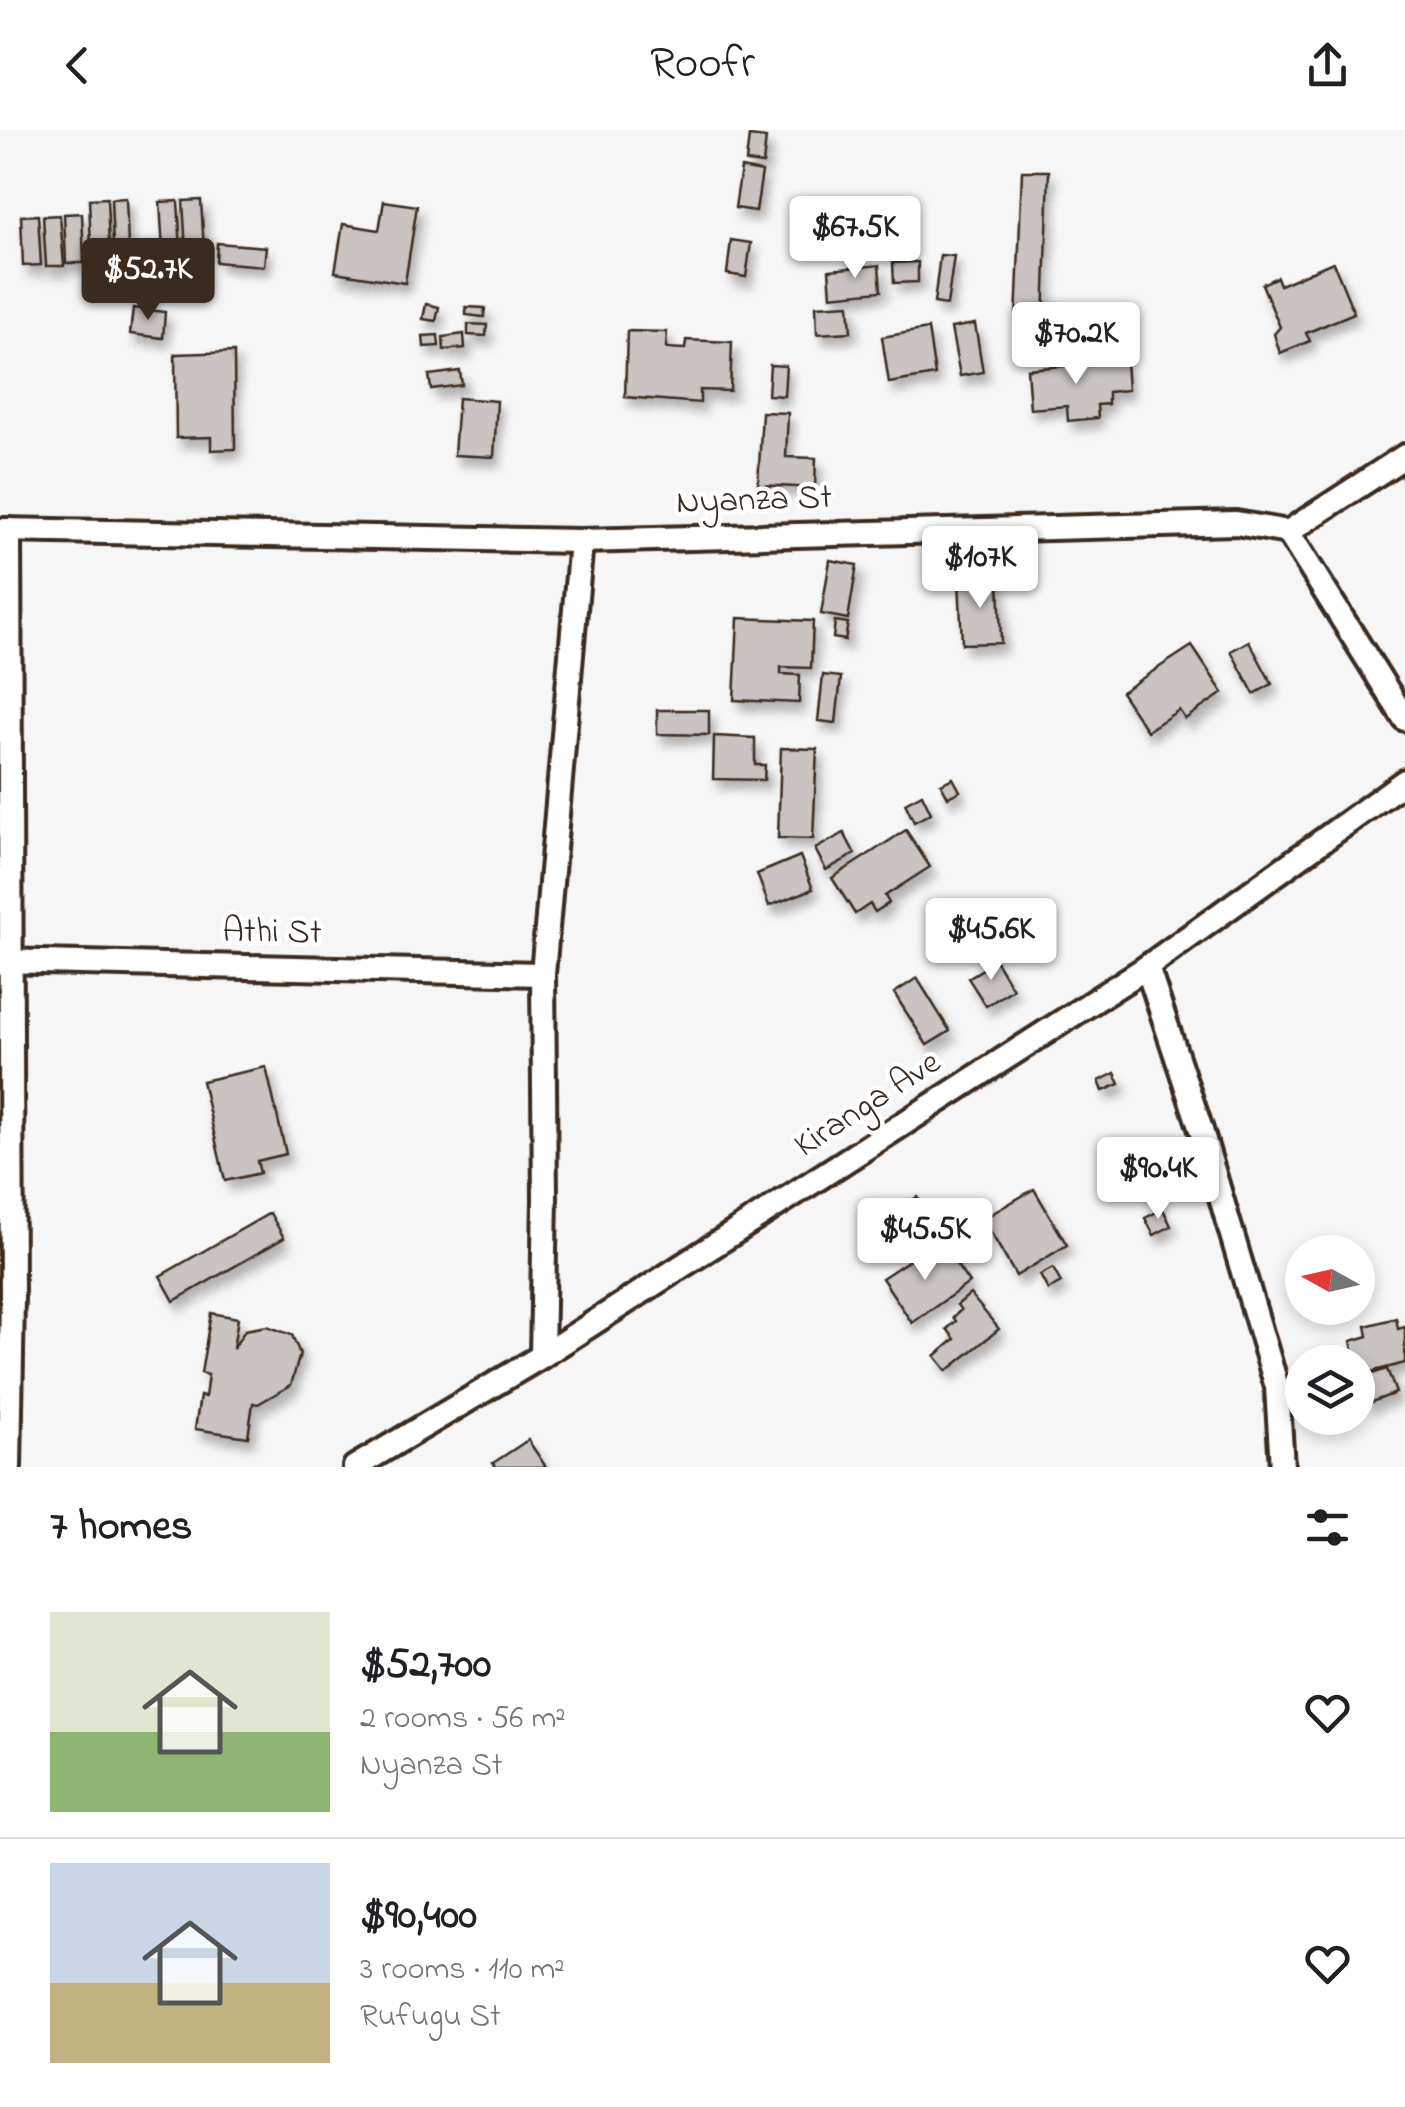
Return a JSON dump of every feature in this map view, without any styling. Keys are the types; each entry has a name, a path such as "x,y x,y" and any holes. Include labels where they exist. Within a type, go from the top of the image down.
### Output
{"street":[{"path":"1405,456 1288,532 1405,719"},
{"name":"Nyanza St","path":"4,530 581,541 1236,523 1288,532"},
{"path":"4,530 4,962 12,1298 9,1467"},
{"path":"542,1356 544,974 581,541"},
{"name":"Kiranga Ave","path":"355,1467 542,1356 1147,967 1405,781"},
{"name":"Athi St","path":"4,962 544,974"},
{"path":"1147,967 1201,1130 1277,1386 1282,1467"}],"building":[{"path":"749,136 766,138 763,164 746,162"},
{"path":"741,168 762,172 756,211 735,208"},
{"path":"1022,171 1049,171 1044,322 1016,321"},
{"path":"107,198 109,248 91,249 89,199"},
{"path":"126,198 128,246 113,246 111,199"},
{"path":"201,200 204,250 186,251 183,201"},
{"path":"178,201 181,251 163,251 160,202"},
{"path":"384,201 417,206 405,283 335,272 343,224 379,230"},
{"path":"82,213 84,263 66,263 64,214"},
{"path":"38,215 41,265 23,266 21,216"},
{"path":"60,215 64,266 46,266 43,216"},
{"path":"731,240 751,243 746,277 727,274"},
{"path":"217,243 266,247 264,266 216,262"},
{"path":"940,255 954,256 947,305 934,303"},
{"path":"117,262 118,279 92,282 90,264"},
{"path":"918,262 918,282 894,283 893,263"},
{"path":"1333,262 1354,313 1306,333 1310,341 1280,353 1274,334 1280,327 1262,284 1277,277 1280,285"},
{"path":"879,265 881,291 831,296 829,270"},
{"path":"426,304 439,307 436,321 423,319"},
{"path":"849,304 851,332 817,334 816,306"},
{"path":"466,307 485,308 484,317 466,315"},
{"path":"133,308 165,312 163,338 130,334"},
{"path":"468,324 487,325 486,336 468,335"},
{"path":"975,324 983,372 960,376 951,328"},
{"path":"928,329 935,375 889,383 882,337"},
{"path":"627,331 667,332 666,348 685,349 686,340 732,342 730,391 700,390 700,403 625,397"},
{"path":"464,334 465,348 444,350 443,337"},
{"path":"438,335 439,346 424,347 423,336"},
{"path":"234,352 235,449 211,450 211,437 176,438 175,354"},
{"path":"1126,361 1128,390 1108,392 1108,404 1097,405 1098,418 1068,421 1067,406 1030,409 1027,369"},
{"path":"770,365 786,366 784,396 768,395"},
{"path":"460,371 462,385 431,389 429,375"},
{"path":"458,398 497,401 494,457 454,455"},
{"path":"762,412 788,413 786,457 816,458 815,488 758,485"},
{"path":"830,560 857,565 848,619 821,614"},
{"path":"999,578 1001,643 962,644 959,579"},
{"path":"738,618 813,621 811,668 781,667 781,674 800,675 799,703 734,700"},
{"path":"835,621 848,623 845,640 833,638"},
{"path":"1249,641 1272,684 1254,694 1231,651"},
{"path":"1192,646 1223,693 1185,719 1179,710 1147,731 1121,692"},
{"path":"823,675 841,677 836,723 818,721"},
{"path":"657,710 709,710 709,735 657,734"},
{"path":"714,736 755,738 755,765 765,765 764,780 713,779"},
{"path":"781,748 817,749 813,839 778,838"},
{"path":"953,778 960,791 948,797 941,784"},
{"path":"922,794 931,813 914,822 905,803"},
{"path":"906,830 930,867 885,896 889,903 875,912 870,904 855,914 832,878"},
{"path":"844,833 855,854 826,870 815,849"},
{"path":"800,856 813,889 769,906 757,874"},
{"path":"996,961 1013,989 986,1006 968,978"},
{"path":"917,978 950,1031 927,1045 894,993"},
{"path":"266,1067 286,1154 257,1161 260,1173 225,1181 202,1081"},
{"path":"1115,1073 1120,1084 1103,1091 1099,1081"},
{"path":"1034,1189 1067,1245 1016,1276 983,1219"},
{"path":"917,1197 925,1209 901,1224 894,1212"},
{"path":"1163,1209 1171,1226 1154,1235 1145,1218"},
{"path":"270,1213 284,1238 174,1301 160,1276"},
{"path":"926,1249 932,1259 946,1249 969,1283 912,1323 882,1278"},
{"path":"1053,1268 1061,1283 1048,1290 1040,1275"},
{"path":"970,1294 999,1329 947,1371 935,1356 955,1339 947,1329 961,1310 957,1305"},
{"path":"211,1313 238,1318 233,1349 245,1330 267,1326 292,1335 300,1354 291,1385 258,1404 253,1403 248,1437 195,1429 200,1396 205,1397 208,1375 201,1373"},
{"path":"1396,1318 1398,1329 1405,1327 1405,1363 1375,1371 1375,1345 1352,1345 1351,1341 1368,1336 1366,1326"},
{"path":"1387,1369 1396,1393 1375,1401 1375,1373"},
{"path":"528,1440 546,1467 496,1467 493,1463"}]}
